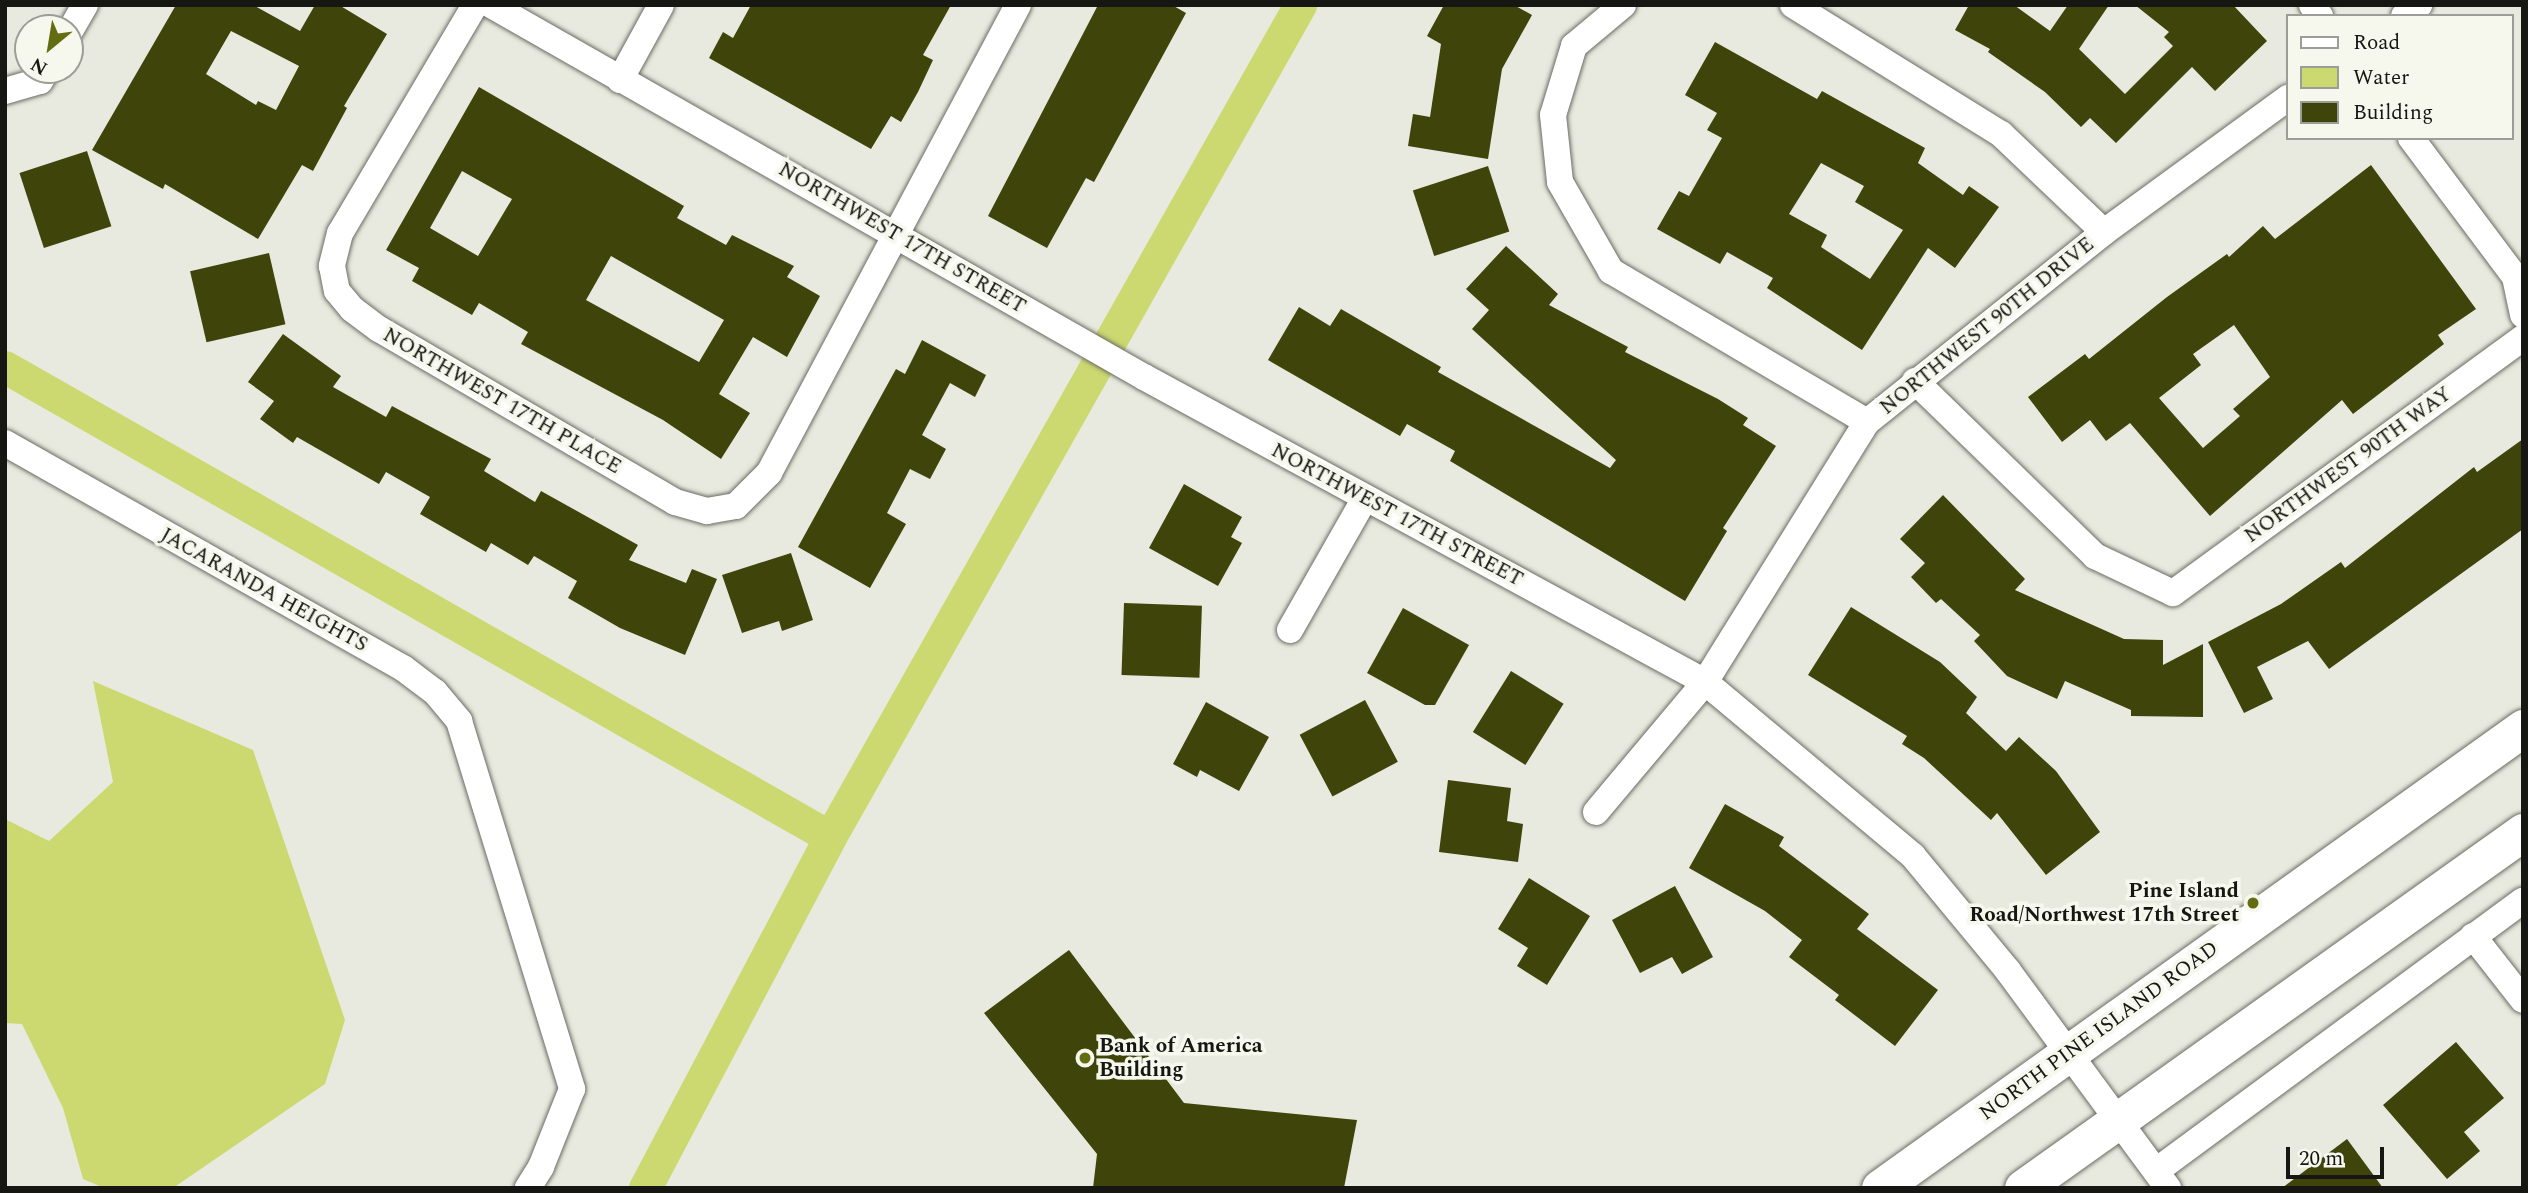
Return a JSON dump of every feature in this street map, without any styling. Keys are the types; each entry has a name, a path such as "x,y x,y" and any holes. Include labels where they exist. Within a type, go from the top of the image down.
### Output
{"main road":[{"name":"NORTH PINE ISLAND ROAD","path":"1880,1188 2523,728"},
{"path":"2023,1188 2523,832"}],"street":[{"name":"NORTHWEST 17TH PLACE","path":"475,5 336,243 332,266 337,291 363,319 674,502 692,509 721,510 749,498 769,474 900,235"},
{"name":"NORTHWEST 17TH STREET","path":"491,5 620,80 900,235 1144,377 1705,682 1913,856 2008,971 2162,1179"},
{"path":"620,80 661,5"},
{"path":"900,235 1018,5"},
{"path":"1623,5 1574,46 1553,115 1560,182 1604,260 1611,271 1867,422"},
{"path":"1793,5 2001,134 2104,232"},
{"path":"6,91 30,84"},
{"name":"NORTHWEST 90TH DRIVE","path":"1595,812 1705,682 1867,422 2104,232 2286,99"},
{"path":"2412,140 2515,277 2523,315"},
{"name":"NORTHWEST 90TH WAY","path":"1916,381 2095,556 2173,593 2523,338"},
{"name":"JACARANDA HEIGHTS","path":"5,443 403,668 435,692 459,721 572,1089 541,1167 528,1188"},
{"path":"1290,630 1365,498"},
{"path":"2162,1179 2523,900"},
{"path":"2473,936 2523,1000"}],"water":[{"path":"93,681 253,750 345,1020 325,1084 173,1188 104,1188 83,1179 63,1108 22,1024 5,1023 5,819 49,841 113,782"}],"building":[{"path":"176,5 253,5 300,31 315,5 339,5 387,34 344,106 347,108 313,171 302,165 258,239 165,184 163,189 92,150","holes":["231,31 299,66 276,110 258,101 256,105 206,74"]},
{"path":"751,5 951,5 923,55 933,60 918,92 901,122 891,116 871,149 709,58 723,32 733,38"},
{"path":"1098,5 1172,5 1186,13 1094,182 1086,178 1047,248 988,216"},
{"path":"1444,5 1514,5 1532,15 1502,69 1488,159 1408,146 1413,114 1430,117 1441,44 1427,36"},
{"path":"1969,5 2014,5 2050,31 2068,5 2109,5 2079,49 2125,94 2173,46 2164,37 2169,32 2135,5 2233,5 2267,41 2215,91 2192,67 2116,143 2090,118 2081,127 2045,92 1988,52 1990,49 1955,30"},
{"path":"1715,42 1817,99 1822,91 1925,148 1918,163 1963,195 1969,186 1999,207 1955,268 1928,248 1862,350 1767,288 1773,278 1727,252 1720,264 1657,229 1679,191 1689,196 1722,138 1707,130 1717,113 1685,95","holes":["1821,163 1864,186 1855,202 1903,230 1870,279 1821,247 1827,235 1789,214"]},
{"path":"479,87 684,206 677,218 726,245 732,235 794,266 787,277 820,296 787,357 753,337 719,394 750,413 721,459 663,420 521,344 528,332 479,303 472,315 412,281 419,268 386,250","holes":["462,171 512,199 478,256 430,228","611,256 724,320 699,362 586,300"]},
{"path":"87,151 111,226 44,248 19,173"},
{"path":"2371,165 2476,309 2438,335 2444,344 2353,414 2342,400 2210,516 2130,423 2106,441 2090,420 2062,442 2028,397 2085,354 2089,359 2167,297 2227,254 2229,257 2263,226 2275,239","holes":["2234,325 2270,377 2233,409 2240,416 2203,448 2159,398 2201,365 2193,354"]},
{"path":"1488,166 1509,232 1434,256 1413,190"},
{"path":"1506,246 1558,294 1549,305 1628,347 1625,352 1718,399 1748,418 1743,425 1776,446 1723,528 1727,531 1685,601 1450,461 1455,451 1407,424 1400,436 1268,360 1299,307 1330,326 1341,309 1441,367 1438,372 1610,468 1616,460 1472,329 1489,310 1466,289"},
{"path":"269,253 285,324 206,342 190,271"},
{"path":"283,334 341,376 333,387 386,417 392,406 491,459 484,471 535,502 541,491 638,545 629,560 686,583 692,569 717,579 685,655 620,628 568,598 577,581 534,556 528,565 491,543 486,552 420,514 430,497 386,472 379,484 297,437 293,443 260,419 274,401 248,382"},
{"path":"922,340 986,375 975,397 950,383 922,435 946,449 930,479 910,469 887,513 906,524 870,588 798,547 896,369 905,374"},
{"path":"2523,439 2523,529 2329,669 2308,641 2257,667 2273,699 2244,713 2208,642 2281,604 2341,562 2345,568 2474,467 2477,472"},
{"path":"1184,484 1242,517 1231,537 1242,543 1218,586 1149,548"},
{"path":"1943,495 2025,579 2015,590 2124,639 2163,640 2163,665 2203,644 2203,717 2131,716 2131,710 2065,681 2057,699 2007,676 1974,641 1980,635 1941,599 1936,603 1911,577 1925,563 1900,539"},
{"path":"791,553 813,620 782,631 779,621 742,633 722,575"},
{"path":"1124,603 1202,606 1199,678 1121,675"},
{"path":"1851,607 1940,662 1977,697 1966,713 2006,751 2019,737 2056,771 2100,832 2046,875 1997,813 1991,820 1924,758 1902,744 1907,736 1808,675"},
{"path":"1403,608 1469,645 1435,705 1425,705 1367,673"},
{"path":"1511,671 1564,704 1525,765 1473,732"},
{"path":"1365,700 1398,762 1333,797 1300,735"},
{"path":"1206,702 1269,737 1239,791 1200,770 1197,777 1173,764"},
{"path":"1448,780 1511,788 1507,821 1523,824 1518,862 1439,852"},
{"path":"1725,804 1784,837 1779,846 1869,914 1857,929 1938,990 1895,1046 1835,1000 1839,995 1789,957 1802,940 1765,911 1689,868"},
{"path":"1529,878 1590,916 1547,985 1517,966 1528,948 1498,929"},
{"path":"1675,886 1713,957 1682,974 1672,957 1640,973 1612,920"},
{"name":"Bank of America Building","path":"1069,950 1184,1103 1357,1120 1344,1188 1093,1188 1097,1154 984,1013"},
{"path":"2456,1042 2504,1098 2464,1132 2480,1151 2447,1179 2383,1105"},
{"path":"2347,1139 2383,1188 2282,1188"}],"waterway":[{"path":"645,1188 830,837 1300,5"},
{"path":"5,367 830,837"}],"place":[{"name":"Pine Island Road/Northwest 17th Street","path":"2253,903"},
{"name":"Bank of America Building","path":"1085,1058"}]}
